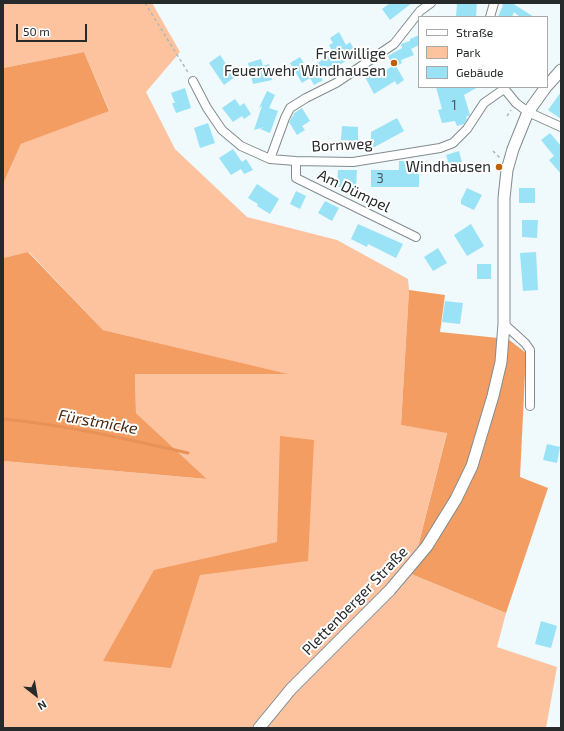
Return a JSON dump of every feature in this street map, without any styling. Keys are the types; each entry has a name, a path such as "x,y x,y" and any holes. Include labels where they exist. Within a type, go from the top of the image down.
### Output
{"main road":[{"name":"Plettenberger Straße","path":"548,85 561,70"},
{"name":"Plettenberger Straße","path":"259,728 292,689 390,590 427,546 456,499 472,466 491,403 501,362 504,324 504,198 507,170 513,149 528,112 546,88"}],"street":[{"path":"270,159 290,108 336,83 394,44 420,10 431,3"},
{"path":"490,16 494,3"},
{"name":"Bornweg","path":"193,81 207,108 222,130 241,146 270,159 296,161 353,162 440,148 453,143 467,129 484,103 503,88"},
{"path":"503,88 516,103 528,112 561,127"},
{"name":"Am Dümpel","path":"296,161 296,178 416,237"},
{"path":"504,324 525,343 530,350 530,406"}],"path":[{"path":"145,3 193,81"}],"green space":[{"path":"3,3 152,3 180,52 146,92 175,149 247,217 337,240 408,279 409,290 401,425 447,432 411,574 506,613 497,647 557,667 546,728 3,728 3,461 207,479 136,413 135,374 286,374 103,330 29,252 3,258 3,184 21,144 109,110 84,52 3,68"}],"shaded area":[{"path":"84,52 109,111 21,144 3,184 3,68"},
{"path":"28,252 103,330 288,374 135,374 136,413 207,479 3,461 3,258"},
{"path":"409,290 445,295 440,332 508,339 526,353 520,477 548,488 506,613 411,574 447,433 401,425"},
{"path":"280,436 314,440 308,561 200,575 171,668 103,661 154,570 277,542"}],"building":[{"path":"390,3 412,3 390,20 382,9"},
{"path":"457,3 477,3 476,16 456,16"},
{"path":"501,3 512,3 532,16 519,16 514,12 512,16 498,16 503,5"},
{"path":"339,32 346,45 350,42 357,54 336,67 321,78 323,80 314,85 310,78 302,83 290,63 300,57 308,70 333,52 329,45 333,43 330,38"},
{"path":"418,35 418,46 411,49 414,55 401,60 402,63 396,66 404,80 397,85 395,81 374,94 364,75 374,69 377,75 393,66 388,56 402,48 401,44 410,41 410,39"},
{"path":"220,55 235,77 224,85 209,63"},
{"path":"261,59 263,66 269,64 272,80 253,84 248,63"},
{"path":"185,88 191,108 176,113 172,103 175,103 171,93"},
{"path":"436,88 476,88 464,95 470,115 466,117 467,119 464,124 457,126 455,121 442,123 438,110 442,109"},
{"path":"267,91 275,95 269,108 278,111 270,133 260,129 264,127 254,130 262,106 259,108"},
{"path":"561,92 561,119 548,110"},
{"path":"235,99 240,106 244,103 251,114 244,119 242,116 233,122 222,108"},
{"path":"302,108 310,121 302,126 305,130 297,135 289,122 294,115 293,114"},
{"path":"397,118 404,131 371,149 371,132"},
{"path":"208,123 215,143 200,148 194,128"},
{"path":"342,126 358,127 358,141 341,140"},
{"path":"550,133 561,146 561,174 549,160 554,156 541,140"},
{"path":"233,149 242,162 246,159 253,170 244,174 241,169 231,175 219,158"},
{"path":"459,151 464,170 452,174 446,155"},
{"path":"399,161 407,161 407,170 419,170 419,187 371,187 371,170 399,170"},
{"path":"338,170 357,170 356,188 337,187"},
{"path":"257,184 279,199 270,214 248,198"},
{"path":"467,188 482,195 474,210 461,204 461,200"},
{"path":"519,188 535,188 535,203 519,203"},
{"path":"296,191 306,196 300,209 290,204"},
{"path":"325,201 339,208 332,221 318,213"},
{"path":"522,220 538,220 537,238 522,237"},
{"path":"358,224 403,244 396,258 368,244 367,247 351,239"},
{"path":"471,224 484,246 467,256 454,235"},
{"path":"438,248 447,263 433,271 424,257"},
{"path":"536,252 538,290 523,291 520,253"},
{"path":"477,264 491,264 491,279 477,279"},
{"path":"445,301 463,303 460,324 442,322"},
{"path":"547,444 560,447 557,463 543,460"},
{"path":"541,621 557,626 551,648 535,644"}],"waterway":[{"name":"Fürstmicke","path":"3,419 73,429 188,453"}],"place":[{"name":"Freiwillige Feuerwehr Windhausen","path":"394,63"},
{"name":"Windhausen","path":"499,167"}]}
